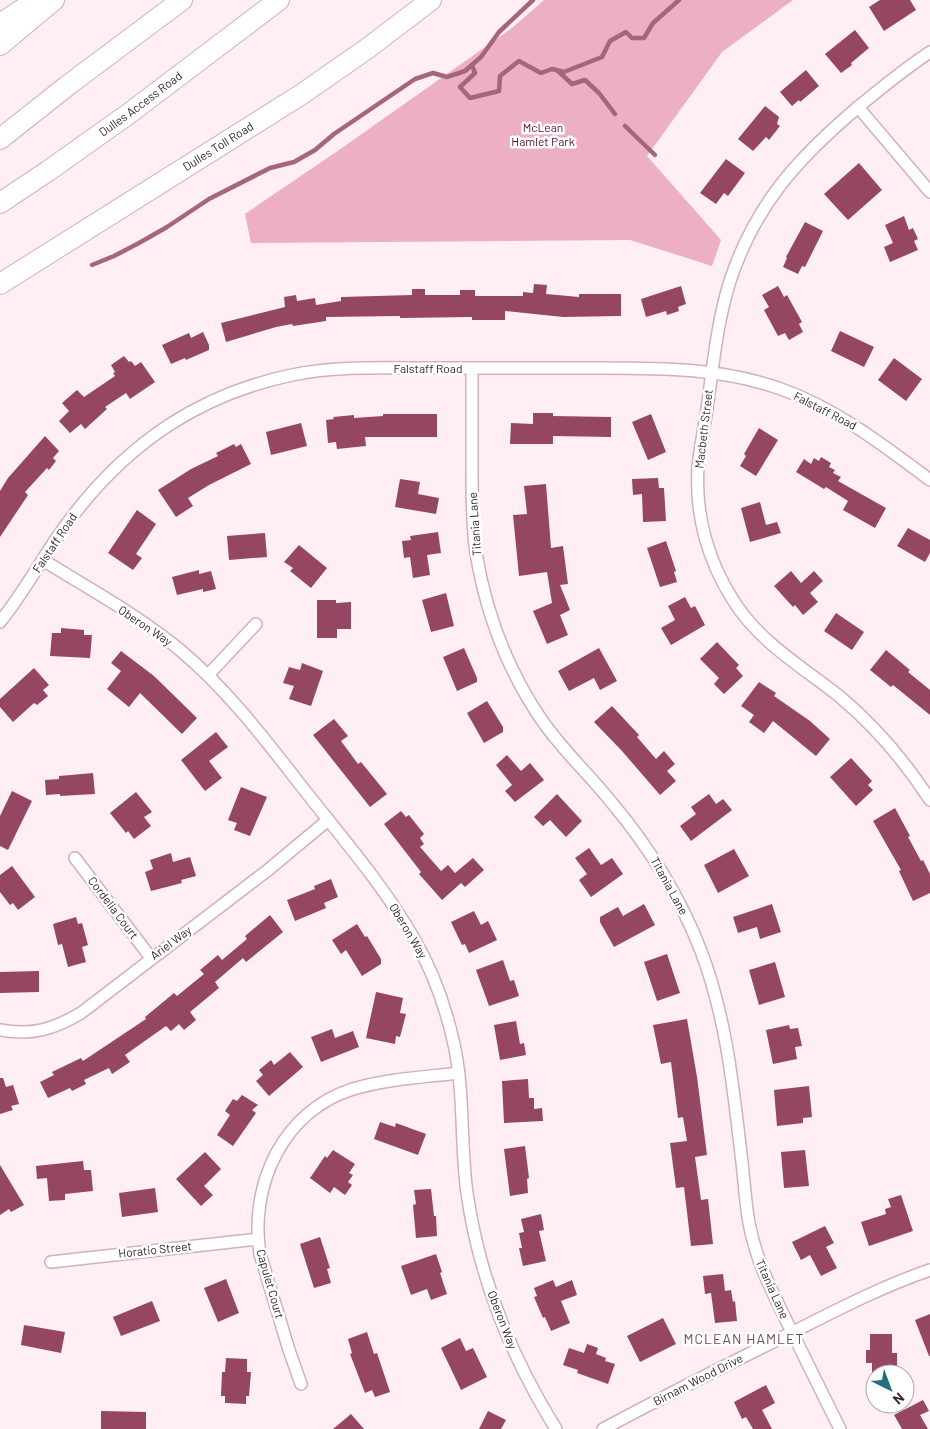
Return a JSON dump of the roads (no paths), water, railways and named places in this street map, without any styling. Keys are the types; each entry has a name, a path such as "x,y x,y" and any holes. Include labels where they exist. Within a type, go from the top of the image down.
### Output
{"highway":[{"path":"0,24 37,0"},
{"path":"0,45 54,0"},
{"path":"0,138 182,0"},
{"name":"Dulles Access Road","path":"0,203 127,115 279,0"},
{"name":"Dulles Toll Road","path":"0,284 302,94 368,48 431,0"},
{"path":"0,127 67,86"},
{"path":"0,277 65,242"}],"street":[{"name":"Macbeth Street","path":"930,52 900,72 824,136 799,161 778,187 760,216 744,245 721,315 698,468 698,495 702,523 709,550 719,576 734,602 751,625 772,646 837,695 888,742 909,768 930,800"},
{"path":"858,107 930,192"},
{"name":"Titania Lane","path":"472,368 473,516 476,552 492,622 522,688 542,720 565,751 611,801 638,836 664,874 701,950 714,988 730,1058 749,1223 759,1264 840,1429"},
{"name":"Falstaff Road","path":"0,622 64,527 88,496 113,469 141,445 169,425 219,398 256,384 292,375 329,369 645,368 712,372 780,389 815,403 864,431 930,480"},
{"name":"Oberon Way","path":"43,560 149,627 179,649 208,675 248,718 328,820 396,908 415,939 443,1005 453,1042 459,1073 462,1150 468,1195 482,1260 502,1322 519,1363 540,1404 556,1429"},
{"path":"208,675 256,624"},
{"name":"Ariel Way","path":"0,1030 27,1032 46,1030 63,1024 81,1013 268,870 328,820"},
{"name":"Cordelia Court","path":"75,858 151,958"},
{"name":"Capulet Court","path":"301,1384 260,1254 258,1206 271,1163 281,1144 295,1127 314,1110 338,1095 370,1084 459,1073"},
{"name":"Horatio Street","path":"51,1262 258,1239"},
{"name":"Birnam Wood Drive","path":"603,1429 870,1294 905,1278 930,1270"}],"waterway":[{"path":"92,265 139,243 209,199 270,168 294,162 315,150 334,134 415,79 433,73 447,77 465,71 481,57 499,32 533,0"},
{"path":"472,65 475,73 460,87 470,98 499,91 500,76 519,61 541,73 552,69 564,72 602,57 610,41 626,32 632,38 644,38 653,23 679,0"},
{"path":"558,71 572,84 585,80 599,93 615,114"},
{"path":"625,126 655,155"}],"district":[{"name":"MCLEAN HAMLET","path":"744,1339"}],"park label":[{"name":"McLean Hamlet Park","path":"543,135"}]}
